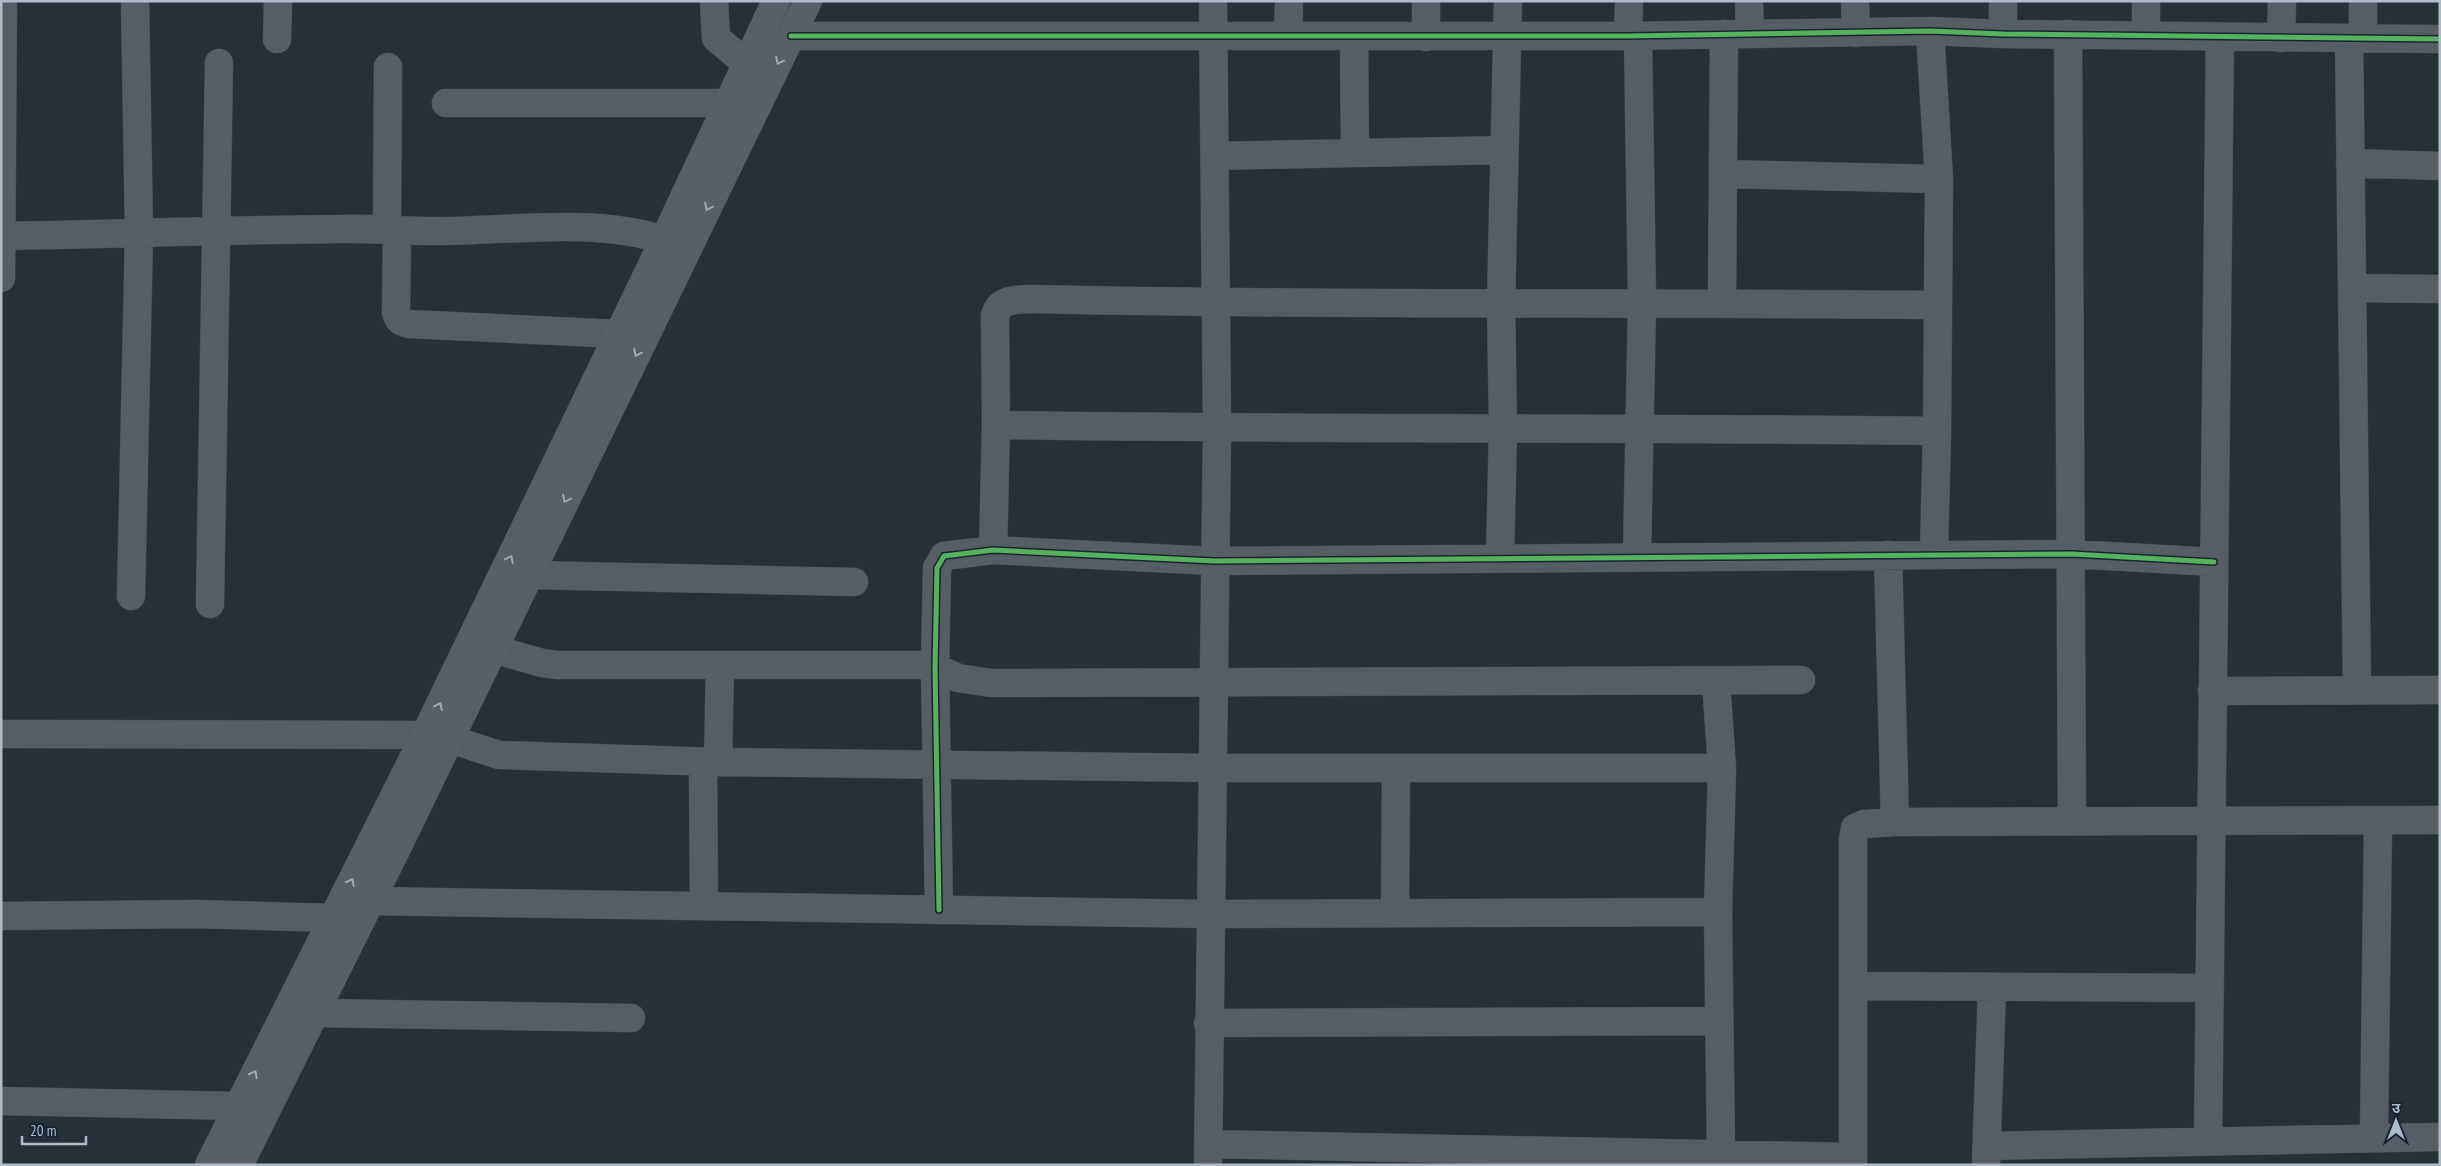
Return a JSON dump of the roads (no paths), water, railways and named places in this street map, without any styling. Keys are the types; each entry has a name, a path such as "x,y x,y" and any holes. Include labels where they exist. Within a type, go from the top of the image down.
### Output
{"main road":[{"path":"209,1165 333,918 437,737 493,649 529,575 676,243 727,103 776,1"},
{"path":"239,1165 370,901 437,737 619,334 676,243 791,36 808,1"}],"street":[{"path":"1,278 3,1"},
{"path":"131,596 138,233 135,1"},
{"path":"277,39 278,1"},
{"path":"714,1 716,38 746,63"},
{"path":"1213,1 1216,428 1215,683 1209,914 1208,1154 1344,1156 1721,1154 1853,1161 1853,839 1855,828 1864,824 1896,822 2440,820"},
{"path":"1288,36 1289,1"},
{"path":"1426,1 1426,37"},
{"path":"1500,557 1503,429 1501,304 1508,1"},
{"path":"1629,1 1633,36 1642,302 1637,557"},
{"path":"1722,303 1723,174 1737,34 1750,1"},
{"path":"1856,1 1856,33"},
{"path":"2003,1 2003,34"},
{"path":"2146,1 2146,35"},
{"path":"2281,38 2282,1"},
{"path":"2357,690 2350,163 2356,38 2363,1"},
{"path":"791,36 1426,37 1930,31 2003,34 2440,39"},
{"path":"1930,31 1939,179 1934,554"},
{"path":"2068,34 2072,821"},
{"path":"1354,36 1355,153"},
{"path":"2208,1141 2220,37"},
{"path":"210,604 218,232 219,64"},
{"path":"388,67 392,230 397,319 409,324 619,334"},
{"path":"446,103 727,103"},
{"path":"1215,156 1504,150"},
{"path":"2350,163 2440,166"},
{"path":"1723,174 1939,179"},
{"path":"2,236 392,230 444,231 576,226 616,228 676,243"},
{"path":"2352,288 2440,289"},
{"path":"993,550 996,425 995,316 998,307 1006,301 1029,298 1214,303 1501,304 1642,302 1938,305"},
{"path":"996,425 1216,428 1641,428 1937,431"},
{"path":"939,910 936,667 937,568 939,561 944,556 993,550 1214,561 1500,557 2072,554 2214,562"},
{"path":"1888,555 1896,822"},
{"path":"529,575 854,582"},
{"path":"493,649 542,663 557,665 930,665 958,678 991,683 1802,680"},
{"path":"704,906 711,762 720,666"},
{"path":"1716,681 1722,768 1718,912 1721,1154"},
{"path":"2212,692 2440,690"},
{"path":"1,734 437,737 499,755 711,762 1213,768 1722,768"},
{"path":"1395,913 1396,768"},
{"path":"2374,1138 2378,820"},
{"path":"370,901 1209,914 1718,912"},
{"path":"1,916 196,914 333,918"},
{"path":"1853,986 2210,988"},
{"path":"1992,988 1986,1155 2208,1141 2440,1137"},
{"path":"315,1013 631,1018"},
{"path":"1208,1023 1719,1021"},
{"path":"1,1101 238,1106"}]}
